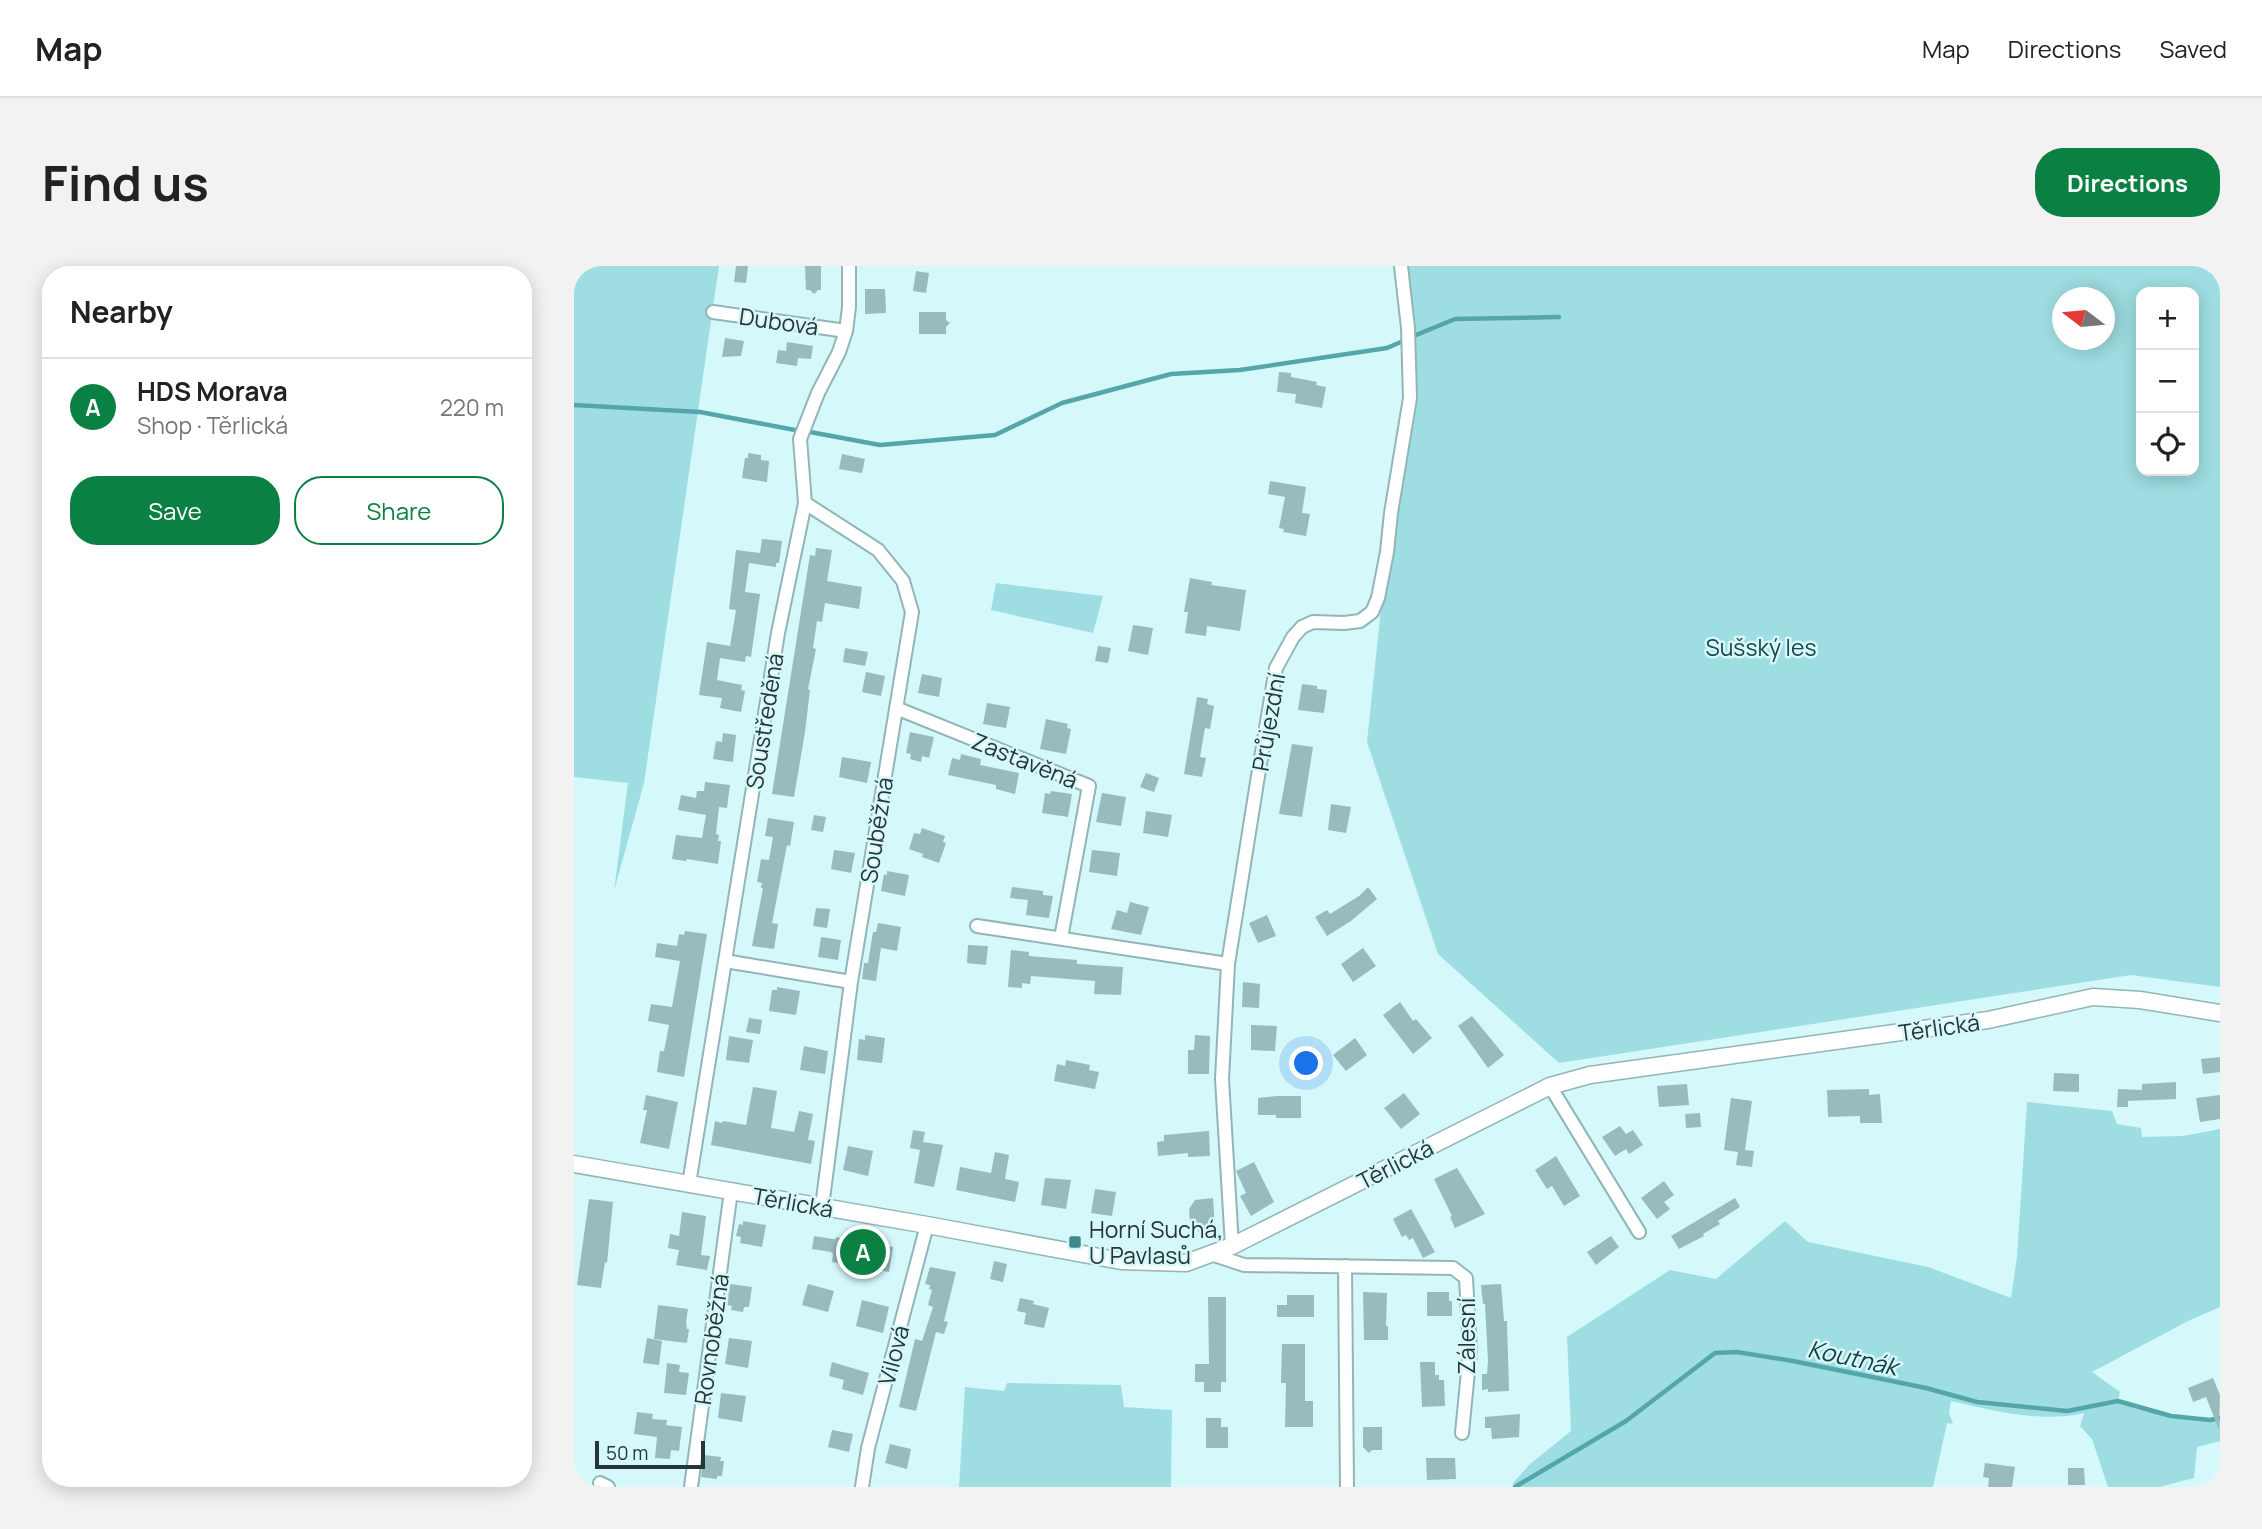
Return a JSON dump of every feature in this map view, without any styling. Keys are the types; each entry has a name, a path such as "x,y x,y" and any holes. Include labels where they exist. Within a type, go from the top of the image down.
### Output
{"main road":[{"name":"Těrlická","path":"574,1164 1121,1261 1186,1263 1233,1246 1550,1086 1590,1075 1988,1020 2093,997 2140,1000 2220,1013"}],"street":[{"name":"Soustředěná","path":"689,1184 778,633 805,502 800,439 846,331 849,266"},
{"name":"Průjezdní","path":"1233,1246 1222,1079 1228,964 1276,668 1293,637 1302,627 1322,621 1360,621 1372,612 1378,598 1410,398 1408,328 1401,266"},
{"name":"Dubová","path":"713,312 846,331"},
{"name":"Souběžná","path":"805,502 878,550 903,581 912,612 851,982 822,1206"},
{"name":"Zastavěná","path":"896,708 1089,786 1061,938"},
{"path":"977,926 1228,964"},
{"path":"725,961 851,982"},
{"path":"1550,1086 1639,1232"},
{"name":"Rovnoběžná","path":"691,1487 732,1191"},
{"name":"Vilová","path":"862,1487 869,1448 927,1225"},
{"name":"Zálesní","path":"1211,1254 1244,1265 1453,1268 1466,1278 1470,1351 1462,1433"},
{"path":"1345,1266 1347,1487"}],"green space":[{"path":"574,266 719,266 644,783 614,891 628,783 574,777"},
{"name":"Sušský les","path":"1401,266 2220,266 2220,987 2131,975 1559,1063 1438,954 1367,742 1391,513 1410,398"},
{"path":"996,583 1103,596 1093,633 991,610"},
{"path":"2027,1102 2112,1111 2117,1124 2141,1128 2142,1137 2183,1136 2220,1129 2220,1307 2092,1372 2120,1392 2118,1401 2181,1418 2220,1418 2220,1441 2197,1447 2194,1478 2159,1487 2108,1487 2092,1439 2080,1426 2084,1413 2034,1416 1951,1401 1949,1413 1953,1424 1947,1423 1933,1487 1514,1487 1513,1483 1529,1465 1571,1431 1567,1337 1670,1270 1716,1279 1785,1221 1808,1242 1928,1267 2011,1298 2017,1257"},
{"path":"1007,1383 1121,1385 1124,1407 1172,1410 1171,1487 959,1487 965,1387 1004,1391"}],"building":[{"path":"736,266 748,266 746,283 734,282"},
{"path":"805,266 821,266 821,290 814,294 806,290"},
{"path":"916,271 929,273 926,293 913,291"},
{"path":"865,289 885,289 886,313 865,314"},
{"path":"919,312 946,312 946,320 950,323 946,327 946,334 919,334"},
{"path":"725,338 744,341 741,356 722,357"},
{"path":"787,342 813,346 811,359 798,358 797,366 776,363 778,350 786,351"},
{"path":"1279,372 1291,373 1291,377 1317,382 1316,385 1326,387 1322,408 1295,403 1296,394 1277,392"},
{"path":"748,453 761,455 761,460 769,461 767,482 742,478"},
{"path":"842,454 865,459 862,473 839,469"},
{"path":"1270,481 1306,487 1302,513 1310,514 1306,536 1283,532 1284,529 1279,528 1285,497 1268,494"},
{"path":"762,539 782,541 776,567 749,563 745,592 760,594 751,657 746,656 745,662 720,658 717,680 742,685 741,690 745,691 741,712 720,708 722,698 699,695 707,642 730,646 736,610 729,609 736,550 760,553"},
{"path":"816,548 832,550 827,581 862,587 859,609 825,603 822,622 817,621 813,648 816,649 794,797 772,794 810,555 815,556"},
{"path":"1190,578 1212,582 1211,585 1246,590 1240,631 1207,626 1206,636 1185,633 1188,612 1184,612"},
{"path":"1133,625 1153,628 1148,655 1128,651"},
{"path":"1098,646 1111,648 1108,663 1095,661"},
{"path":"845,648 868,652 865,666 843,662"},
{"path":"866,672 885,676 881,696 862,692"},
{"path":"922,674 942,678 939,697 918,693"},
{"path":"1302,684 1327,690 1324,713 1298,710"},
{"path":"1197,697 1208,699 1207,704 1214,706 1210,729 1205,728 1200,757 1206,758 1202,777 1184,774"},
{"path":"987,703 1010,707 1006,728 983,724"},
{"path":"1046,719 1068,724 1067,728 1071,729 1066,754 1040,749"},
{"path":"910,732 934,737 929,758 922,756 921,762 910,759 911,754 906,753"},
{"path":"723,733 736,735 733,762 713,759 716,741 722,742"},
{"path":"1292,744 1313,747 1302,817 1279,814"},
{"path":"961,754 981,759 980,765 1019,773 1015,794 996,789 996,785 948,775 952,758 960,760"},
{"path":"842,757 871,762 867,783 839,777"},
{"path":"1146,773 1159,778 1154,792 1140,787"},
{"path":"705,782 730,785 727,808 719,807 716,834 719,835 718,841 721,841 718,864 672,859 676,835 702,838 706,815 678,810 681,795 696,798 697,791 704,791"},
{"path":"1051,791 1072,794 1068,817 1042,813 1045,793 1050,794"},
{"path":"1102,793 1126,797 1121,826 1096,822"},
{"path":"1331,804 1351,807 1346,833 1328,830"},
{"path":"1146,811 1172,815 1168,837 1143,833"},
{"path":"814,815 826,817 823,832 811,830"},
{"path":"768,818 794,822 772,923 778,924 774,949 752,946 763,888 762,883 757,882 761,859 769,860 773,837 765,836"},
{"path":"922,828 945,836 943,842 946,843 939,863 909,849 914,833 920,834"},
{"path":"834,850 855,853 851,873 831,869"},
{"path":"1092,850 1120,853 1117,876 1089,872"},
{"path":"887,871 909,875 905,896 881,891"},
{"path":"1012,887 1043,891 1043,895 1053,896 1049,918 1026,915 1028,900 1010,898"},
{"path":"1368,887 1377,899 1351,921 1327,936 1315,917 1327,910 1330,914 1359,896"},
{"path":"1130,902 1149,907 1141,935 1111,929 1117,910 1127,913"},
{"path":"816,908 830,909 827,928 813,926"},
{"path":"1267,915 1276,936 1258,943 1249,923"},
{"path":"878,923 901,927 897,951 881,948 876,981 862,979 864,963 868,963 873,932 876,932"},
{"path":"685,931 707,934 684,1077 657,1072 660,1051 664,1051 669,1025 648,1021 651,1004 672,1007 680,961 655,957 657,943 677,946 679,934 684,935"},
{"path":"821,937 841,940 838,960 818,957"},
{"path":"968,945 988,946 986,965 967,963"},
{"path":"1363,948 1376,966 1353,982 1341,964"},
{"path":"1011,950 1029,952 1029,956 1077,960 1077,964 1123,967 1121,995 1094,994 1095,981 1031,976 1030,984 1022,983 1022,988 1008,987"},
{"path":"1243,982 1260,984 1259,1008 1242,1007"},
{"path":"777,987 800,991 796,1015 769,1011 772,990 777,990"},
{"path":"1400,1002 1413,1021 1416,1019 1432,1038 1413,1054 1383,1015"},
{"path":"1472,1016 1504,1055 1488,1068 1458,1026"},
{"path":"749,1018 762,1020 760,1034 746,1032"},
{"path":"1251,1025 1277,1026 1275,1051 1251,1050"},
{"path":"865,1035 885,1038 882,1063 857,1060 859,1039 865,1040"},
{"path":"1195,1035 1210,1036 1209,1074 1188,1074 1188,1050 1194,1050"},
{"path":"729,1036 753,1040 749,1063 726,1060"},
{"path":"1355,1038 1367,1055 1346,1071 1333,1055"},
{"path":"804,1046 828,1051 825,1074 800,1070"},
{"path":"2220,1057 2220,1072 2203,1074 2201,1059"},
{"path":"1066,1060 1090,1065 1089,1070 1099,1072 1095,1089 1054,1081 1057,1064 1065,1066"},
{"path":"2054,1073 2079,1074 2079,1092 2053,1091"},
{"path":"2176,1082 2176,1099 2128,1101 2128,1107 2117,1107 2118,1089 2142,1090 2142,1084"},
{"path":"1687,1084 1689,1105 1659,1107 1657,1086"},
{"path":"753,1087 777,1091 771,1128 794,1132 799,1111 813,1114 808,1140 815,1141 811,1164 711,1145 715,1121 746,1125"},
{"path":"1869,1089 1869,1095 1880,1094 1882,1123 1860,1123 1860,1116 1828,1117 1827,1090"},
{"path":"1404,1093 1420,1114 1401,1129 1384,1108"},
{"path":"646,1095 678,1102 669,1149 640,1143 647,1110 643,1110"},
{"path":"2220,1095 2220,1119 2200,1122 2196,1098"},
{"path":"1301,1096 1301,1118 1258,1115 1258,1098"},
{"path":"1731,1098 1752,1101 1745,1150 1754,1151 1752,1167 1736,1165 1738,1152 1724,1150"},
{"path":"1700,1113 1701,1127 1686,1128 1685,1114"},
{"path":"1620,1126 1626,1134 1633,1130 1643,1145 1629,1154 1626,1149 1615,1156 1602,1137"},
{"path":"913,1130 925,1132 923,1142 943,1145 934,1187 914,1183 920,1150 910,1148"},
{"path":"1209,1131 1210,1156 1188,1157 1188,1153 1158,1156 1157,1142 1164,1141 1164,1135"},
{"path":"848,1146 873,1151 868,1176 843,1170"},
{"path":"995,1152 1009,1155 1005,1179 1019,1182 1015,1202 956,1190 960,1167 991,1173"},
{"path":"1556,1156 1580,1196 1564,1206 1552,1186 1547,1189 1535,1170"},
{"path":"1254,1162 1274,1202 1251,1216 1240,1196 1246,1193 1236,1171"},
{"path":"1457,1168 1485,1214 1455,1228 1434,1179"},
{"path":"1045,1178 1071,1180 1066,1209 1041,1205"},
{"path":"1664,1181 1674,1195 1664,1202 1670,1209 1657,1219 1641,1198"},
{"path":"1095,1189 1116,1192 1112,1216 1091,1213"},
{"path":"1213,1198 1215,1230 1198,1232 1194,1221 1190,1222 1189,1209 1195,1200"},
{"path":"1735,1198 1740,1207 1718,1221 1720,1224 1703,1234 1704,1236 1679,1249 1671,1236"},
{"path":"589,1199 613,1202 607,1263 605,1262 601,1288 577,1285"},
{"path":"1411,1209 1435,1252 1423,1258 1413,1238 1409,1240 1406,1235 1402,1237 1393,1219"},
{"path":"682,1212 706,1216 701,1255 710,1256 707,1270 676,1265 679,1250 668,1248 670,1234 679,1236"},
{"path":"743,1221 766,1225 762,1247 740,1243 741,1237 736,1236 739,1224 743,1225"},
{"path":"814,1236 893,1247 889,1272 832,1262 831,1252 812,1249"},
{"path":"1611,1236 1619,1247 1596,1265 1587,1252"},
{"path":"994,1261 1007,1264 1003,1282 990,1279"},
{"path":"930,1267 956,1272 944,1321 948,1322 944,1334 936,1332 916,1411 899,1407 915,1339 922,1341 933,1307 928,1305 932,1290 929,1289 930,1285 925,1284"},
{"path":"730,1284 752,1287 749,1307 744,1307 743,1312 731,1310 732,1306 727,1305"},
{"path":"808,1284 834,1291 828,1312 802,1305"},
{"path":"1501,1284 1504,1321 1507,1321 1509,1391 1488,1392 1488,1389 1482,1390 1482,1374 1487,1374 1488,1361 1485,1304 1481,1285"},
{"path":"1363,1292 1387,1293 1388,1340 1364,1340"},
{"path":"1427,1292 1449,1292 1452,1316 1427,1316"},
{"path":"1287,1295 1314,1295 1314,1317 1277,1317 1277,1305 1287,1305"},
{"path":"1208,1297 1226,1297 1226,1382 1221,1382 1221,1392 1204,1392 1204,1382 1195,1382 1195,1364 1209,1364"},
{"path":"1020,1298 1049,1308 1044,1328 1024,1324 1026,1313 1017,1311"},
{"path":"862,1300 889,1307 883,1333 856,1326"},
{"path":"658,1305 688,1309 687,1343 654,1339"},
{"path":"647,1338 662,1341 659,1365 643,1363"},
{"path":"729,1338 752,1341 748,1368 725,1364"},
{"path":"1282,1344 1305,1344 1305,1401 1313,1401 1313,1427 1285,1427 1286,1383 1281,1383"},
{"path":"832,1362 869,1373 863,1395 842,1389 844,1380 829,1376"},
{"path":"1420,1362 1435,1362 1435,1375 1439,1375 1439,1380 1444,1380 1445,1406 1422,1407"},
{"path":"667,1363 680,1365 679,1372 689,1373 686,1395 664,1393"},
{"path":"2213,1378 2220,1395 2219,1430 2206,1397 2193,1402 2188,1388"},
{"path":"721,1393 746,1396 742,1422 718,1418"},
{"path":"637,1412 653,1414 652,1419 667,1420 666,1425 682,1427 679,1451 671,1450 670,1459 655,1458 657,1437 634,1434"},
{"path":"1520,1414 1519,1437 1492,1439 1491,1428 1485,1428 1485,1417"},
{"path":"1206,1418 1221,1418 1221,1427 1228,1427 1228,1448 1206,1448"},
{"path":"1363,1427 1382,1427 1382,1450 1372,1450 1369,1453 1363,1447"},
{"path":"832,1430 853,1434 849,1452 828,1447"},
{"path":"890,1444 911,1449 907,1469 885,1463"},
{"path":"704,1455 721,1457 720,1461 724,1461 722,1476 717,1476 717,1479 701,1477"},
{"path":"1426,1458 1455,1458 1456,1479 1427,1480"},
{"path":"1985,1463 2015,1467 2012,1487 1988,1487 1989,1478 1983,1477"},
{"path":"2068,1468 2084,1468 2085,1485 2068,1485"}],"waterway":[{"path":"1416,335 1455,319 1559,317"},
{"path":"810,432 880,445 995,435 1062,403 1171,374 1240,370 1387,348 1401,342"},
{"path":"574,405 700,412 795,430"},
{"name":"Koutnák","path":"1515,1487 1626,1421 1715,1353 1737,1352 1793,1361 1926,1388 1977,1402 2067,1411 2118,1401 2171,1416 2210,1420 2220,1418"}],"place":[{"name":"Horní Suchá, U Pavlasů","path":"1075,1242"},
{"name":"HDS Morava","path":"863,1252"}]}
